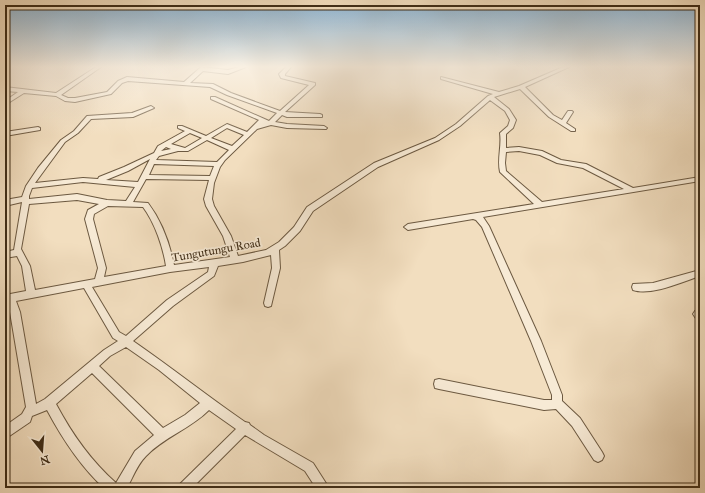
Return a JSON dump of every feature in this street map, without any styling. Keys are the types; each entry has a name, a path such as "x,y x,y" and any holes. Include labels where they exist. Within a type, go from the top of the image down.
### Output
{"street":[{"path":"5,90 57,95 72,100 104,95 114,90"},
{"path":"57,95 64,90"},
{"path":"221,90 292,116 320,116"},
{"path":"235,260 227,236 210,206 208,199 212,178 219,164 248,135 256,129 270,123 306,90"},
{"path":"485,90 499,94"},
{"name":"Tungutungu Road","path":"8,298 170,269 254,257 275,249 297,229 307,213 315,205 376,165 437,139 451,130 490,97 512,90"},
{"path":"524,90 551,116 572,130"},
{"path":"5,103 22,92"},
{"path":"490,97 507,110 513,120 510,128 503,131 503,172 540,205"},
{"path":"213,98 270,123 287,126 324,128"},
{"path":"31,294 26,266 18,253 18,237 29,186 63,141 76,132 89,117 133,114 152,108"},
{"path":"563,124 570,112"},
{"path":"256,129 263,120"},
{"path":"98,180 120,172 158,153 182,150 208,138 227,126 248,135"},
{"path":"180,127 233,149"},
{"path":"5,134 38,129"},
{"path":"128,204 153,162 160,147 190,131"},
{"path":"165,144 182,150 202,163"},
{"path":"504,150 519,149 542,153 559,162 584,166 632,190"},
{"path":"153,162 219,164"},
{"path":"144,177 212,178"},
{"path":"29,186 62,181 98,180 140,185"},
{"path":"408,227 700,180"},
{"path":"5,203 77,196 107,203 142,204 148,206 168,253 170,269"},
{"path":"100,282 102,268 89,219 91,212 107,203"},
{"path":"474,216 479,218 485,226 536,341 557,395 557,403 576,422 598,456"},
{"path":"268,303 276,268 275,249"},
{"path":"5,255 18,253"},
{"path":"30,412 49,403 107,353 127,341 170,303 211,274 216,263"},
{"path":"636,287 653,287 700,273"},
{"path":"86,284 116,334 208,404 245,427 260,439 309,467 323,488"},
{"path":"5,433 26,418 31,407 8,298"},
{"path":"700,312 698,314 700,317"},
{"path":"92,366 162,435"},
{"path":"439,384 544,405 553,405 557,403"},
{"path":"49,403 62,429 100,477 113,488"},
{"path":"120,488 128,477 137,457 162,435 192,419 208,404"},
{"path":"184,488 245,427"}]}
